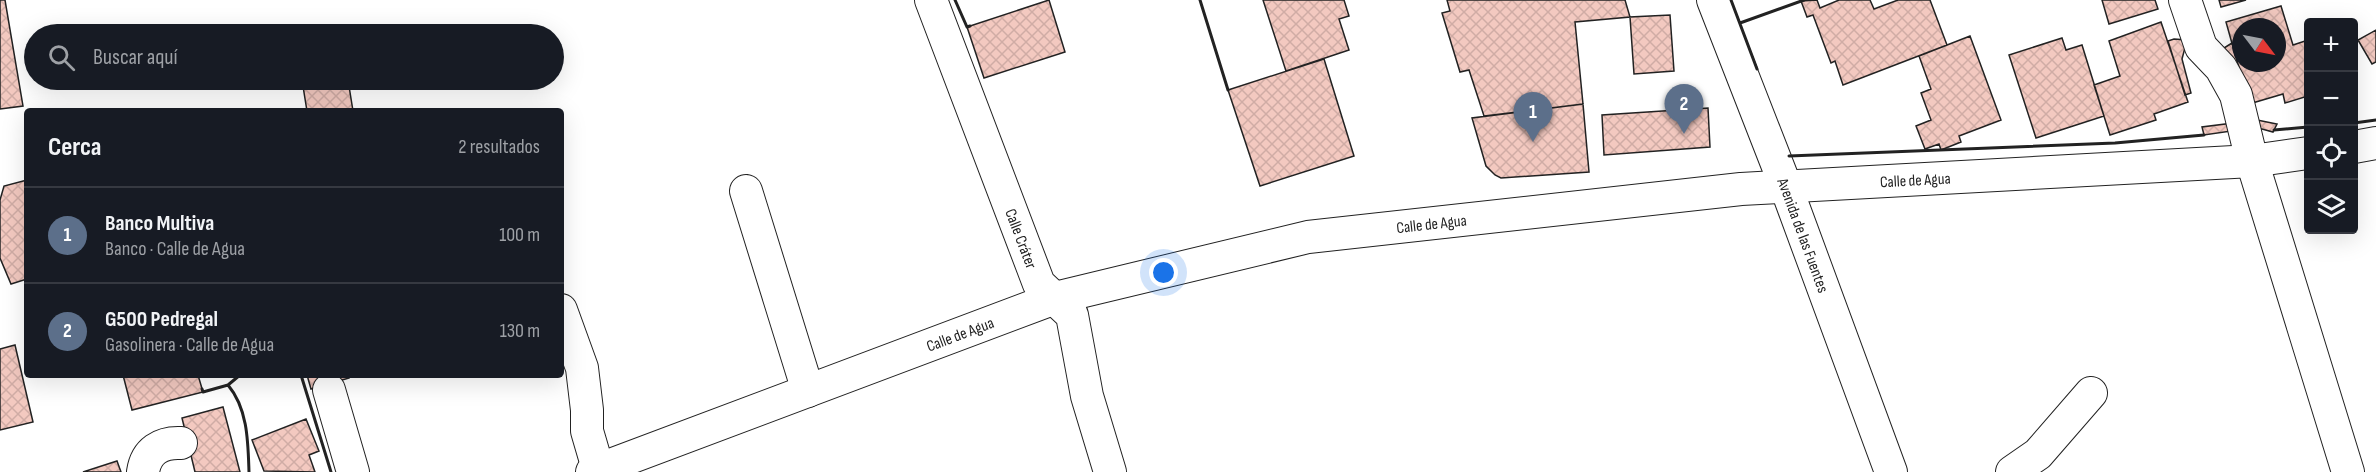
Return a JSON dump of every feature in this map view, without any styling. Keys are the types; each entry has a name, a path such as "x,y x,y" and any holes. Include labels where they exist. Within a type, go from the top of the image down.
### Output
{"street":[{"name":"Calle Cráter","path":"931,0 1039,284 1072,315 1087,396 1110,472"},
{"name":"Avenida de las Fuentes","path":"1713,0 1786,187 1891,472"},
{"path":"2186,0 2201,47 2222,68 2236,95 2252,161 2348,472"},
{"path":"2358,146 2376,143"},
{"name":"Calle de Agua","path":"596,471 1054,298 1308,237 1729,190 2252,161 2304,154"},
{"path":"746,191 808,391"},
{"path":"564,317 582,368 587,410 586,431 596,471"},
{"path":"328,390 353,472"},
{"path":"2012,472 2038,454 2091,393"},
{"path":"143,472 145,461 157,448 164,444 181,443"}],"building":[{"path":"0,0 5,0 23,106 0,109"},
{"path":"1049,0 1065,52 984,78 967,27"},
{"path":"1263,0 1344,0 1349,16 1339,19 1349,50 1286,71"},
{"path":"1447,0 1625,0 1630,17 1575,22 1583,104 1484,116 1469,70 1460,72 1442,13 1450,11"},
{"path":"1817,0 1820,8 1839,0 1870,0 1874,9 1898,0 1930,0 1947,45 1843,85 1835,61 1831,63 1813,15 1807,17 1801,1"},
{"path":"2102,0 2155,0 2158,9 2109,24"},
{"path":"2219,0 2246,0 2221,7"},
{"path":"2281,6 2285,18 2240,18"},
{"path":"1670,15 1674,71 1634,74 1630,17"},
{"path":"2232,20 2232,43 2226,22"},
{"path":"2161,22 2188,102 2154,114 2156,120 2110,135 2094,85 2120,76 2109,41"},
{"path":"2286,22 2293,45 2304,41 2304,97 2285,103 2283,94 2249,104 2240,72 2286,72"},
{"path":"2376,30 2376,62 2372,64 2358,40"},
{"path":"1970,36 2001,120 1959,136 1961,142 1941,150 1939,144 1925,149 1916,126 1931,120 1921,93 1931,89 1919,56"},
{"path":"2062,38 2066,50 2082,45 2104,116 2036,138 2009,55"},
{"path":"2187,40 2182,59 2191,93 2185,95 2168,41"},
{"path":"2232,43 2232,72 2240,72 2248,99 2216,53"},
{"path":"1324,59 1354,156 1260,186 1228,90"},
{"path":"304,90 350,90 353,108 307,108"},
{"path":"1583,104 1589,172 1501,178 1486,166 1472,118"},
{"path":"1708,108 1710,147 1604,155 1602,115"},
{"path":"2257,120 2277,124 2273,132 2262,129 2245,129 2204,135 2202,127"},
{"path":"24,181 24,280 11,284 0,258 0,200 4,186"},
{"path":"15,345 33,422 0,430 0,349"},
{"path":"124,378 199,378 203,392 132,410"},
{"path":"308,378 349,378 311,389"},
{"path":"223,407 240,472 195,472 182,418"},
{"path":"306,419 319,451 309,455 315,472 264,471 252,440"},
{"path":"117,461 121,472 83,472"}],"wall":[{"path":"955,0 967,27 970,26"},
{"path":"1200,0 1228,90"},
{"path":"1731,0 1757,69"},
{"path":"1740,23 1804,0"},
{"path":"2358,122 2376,120"},
{"path":"2274,130 2304,127"},
{"path":"1789,156 2115,143 2204,135"},
{"path":"236,378 228,385 240,404 246,426 249,472"},
{"path":"302,378 331,472"},
{"path":"202,389 203,392 228,385"}],"place":[{"name":"G500 Pedregal","path":"1684,134"},
{"name":"Banco Multiva","path":"1533,142"}]}
